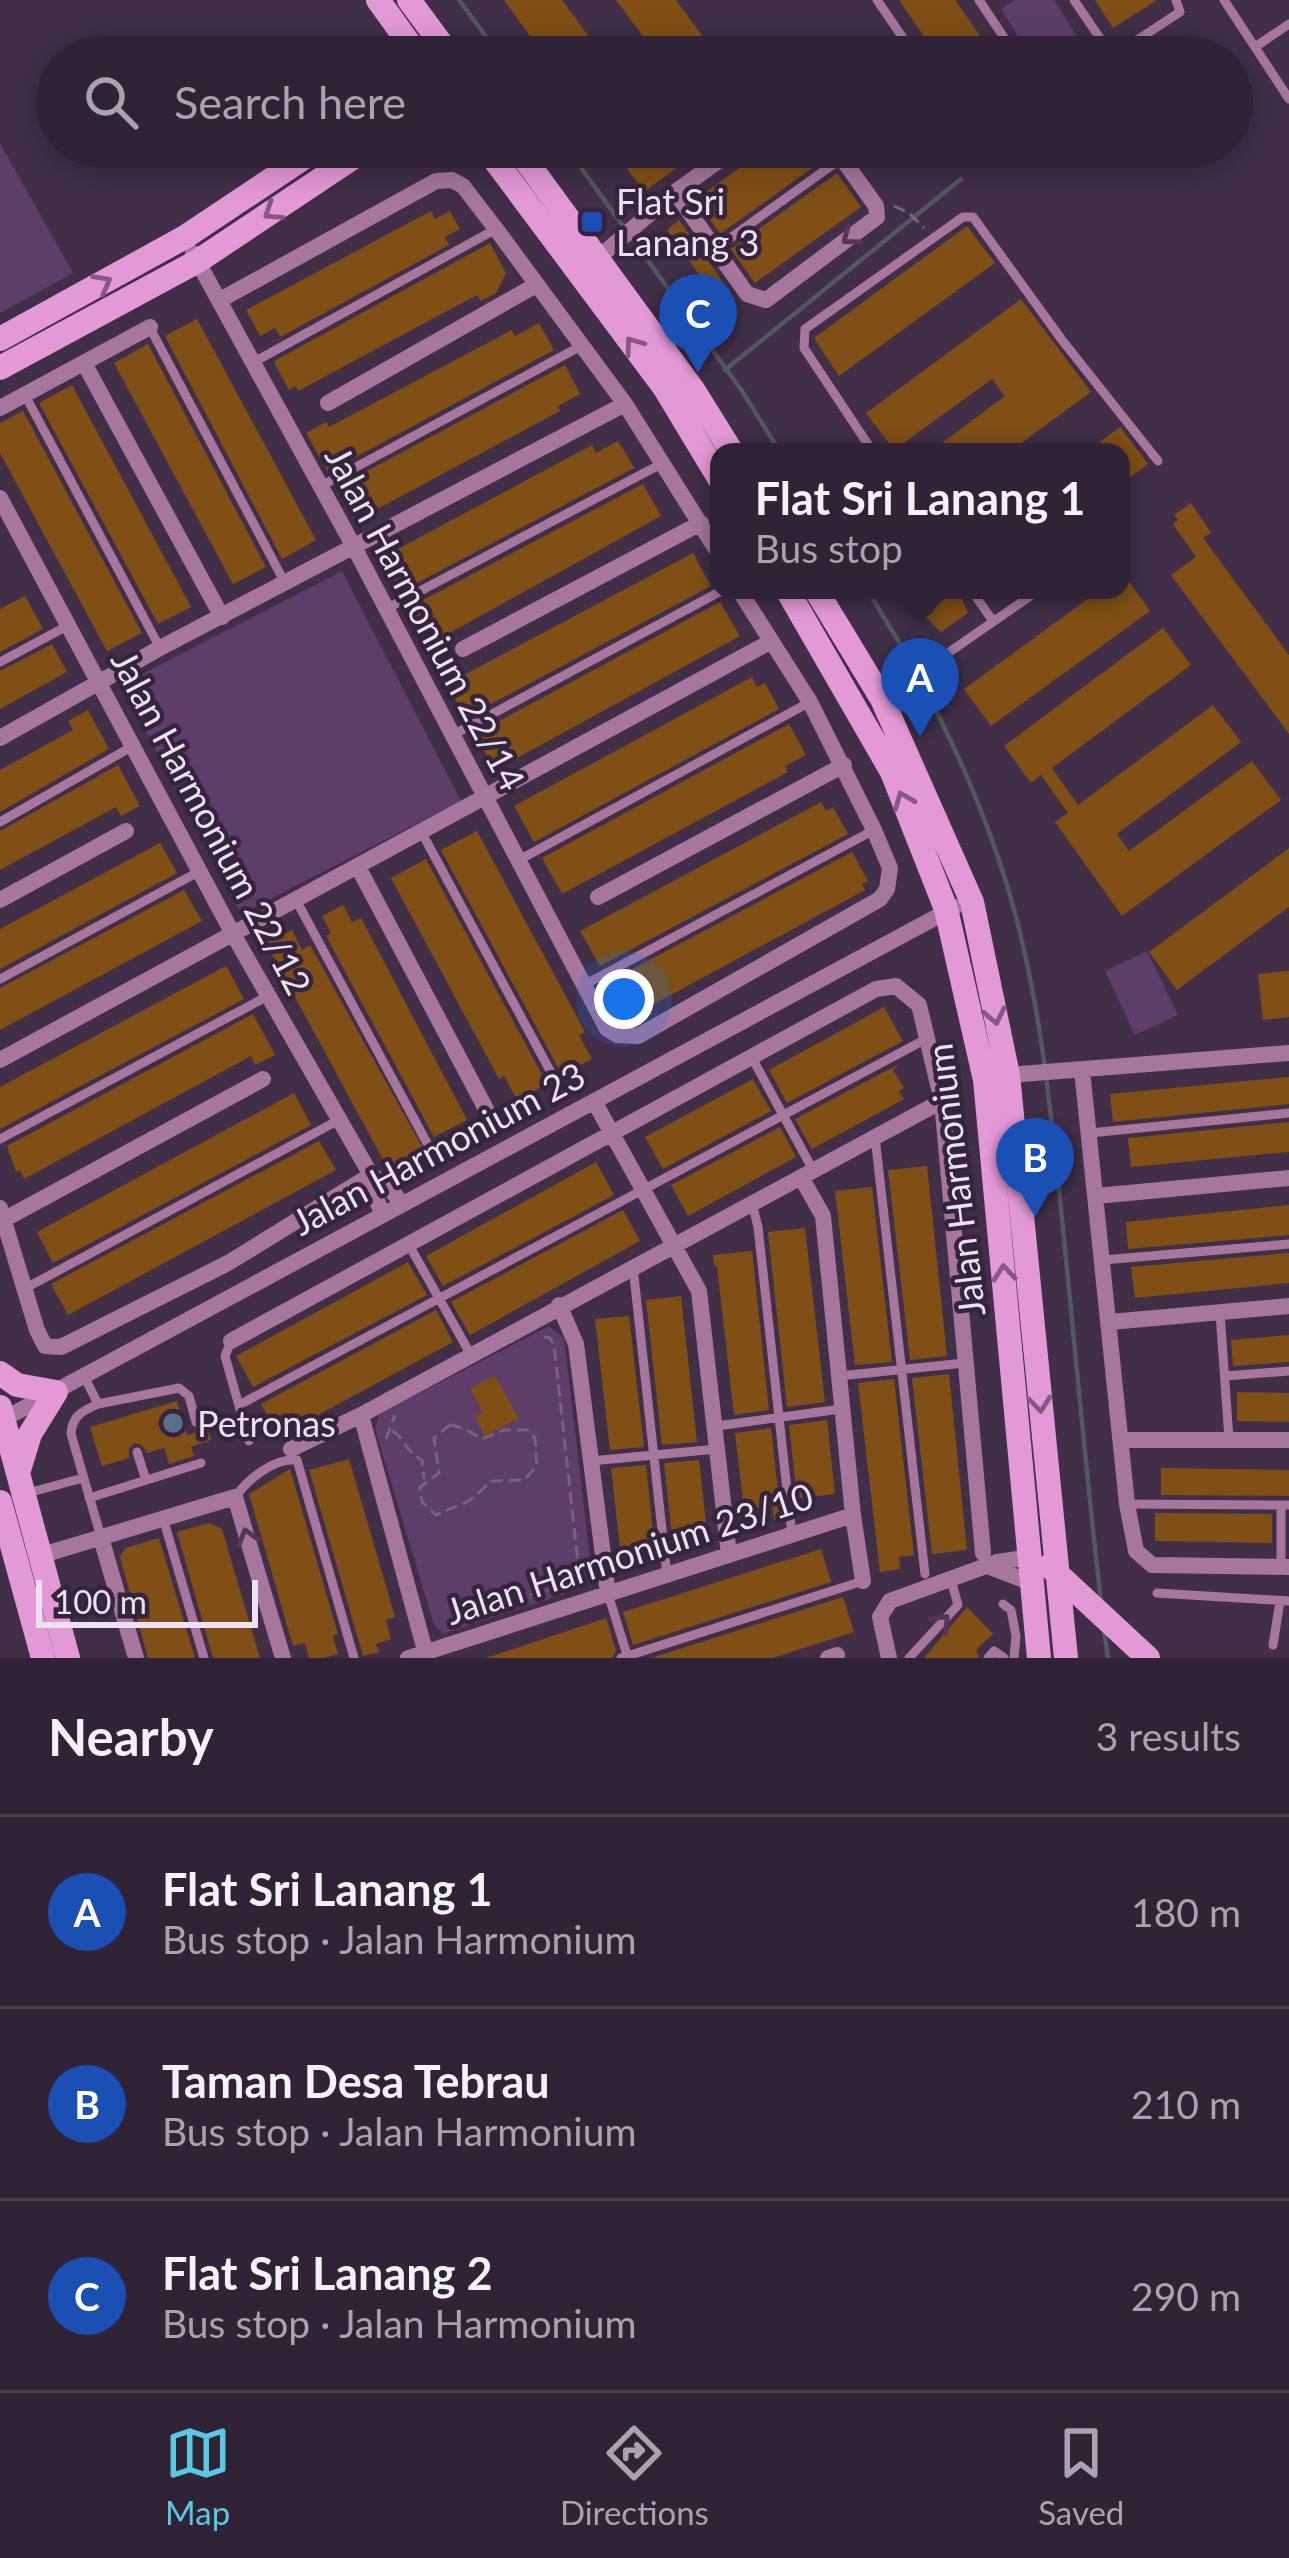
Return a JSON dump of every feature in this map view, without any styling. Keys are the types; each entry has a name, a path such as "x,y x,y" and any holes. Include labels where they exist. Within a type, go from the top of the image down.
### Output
{"main road":[{"path":"378,0 403,36"},
{"path":"409,0 435,36"},
{"path":"396,26 398,36"},
{"path":"0,339 185,237 288,168"},
{"path":"0,368 198,262 338,168"},
{"path":"501,168 664,387 710,463"},
{"path":"532,168 694,391 726,443"},
{"name":"Jalan Harmonium","path":"792,599 892,772 946,909 985,1080 1039,1658"},
{"name":"Jalan Harmonium","path":"821,599 882,699 971,902 1008,1075 1066,1658"},
{"path":"0,1373 17,1385 56,1392 30,1434 14,1490 40,1556 68,1658"},
{"path":"1,1416 43,1658"},
{"path":"1030,1557 1056,1569 1093,1603 1120,1653"},
{"path":"1032,1583 1058,1595 1148,1658"}],"street":[{"path":"598,258 709,168"},
{"path":"675,192 747,294 766,300 877,218 876,206 849,168"},
{"path":"220,300 436,181 452,180 496,229 625,404 710,538"},
{"name":"Jalan Harmonium 22/14","path":"185,237 607,1029 638,1036 880,899 890,868 874,830"},
{"path":"328,403 536,285"},
{"path":"0,408 150,327"},
{"path":"84,363 222,617"},
{"path":"0,738 160,648 625,404"},
{"name":"Jalan Harmonium 22/12","path":"0,498 233,934 371,1175 383,1214"},
{"path":"463,649 701,523"},
{"path":"745,599 810,702 874,830"},
{"path":"0,1060 770,642"},
{"path":"598,897 844,765"},
{"path":"0,900 126,831"},
{"path":"358,867 486,1109"},
{"name":"Jalan Harmonium 23","path":"1,1416 85,1378 946,909 971,902"},
{"path":"231,1341 882,986 903,989 919,1005 942,1101 987,1560"},
{"path":"1008,1075 1289,1052"},
{"path":"1082,1070 1127,1504 1140,1557 1152,1565 1285,1567"},
{"path":"263,1079 3,1214 45,1346 61,1347 228,1263 371,1175"},
{"path":"594,1101 700,1291 729,1555"},
{"path":"291,1449 942,1101"},
{"path":"807,1174 823,1216 863,1581"},
{"name":"Jalan Harmonium 22/12","path":"371,1175 402,1204"},
{"path":"1096,1196 1289,1178"},
{"path":"559,1306 576,1344 608,1594"},
{"path":"1109,1322 1289,1306"},
{"path":"361,1415 420,1656"},
{"path":"1121,1440 1289,1440"},
{"path":"40,1556 235,1497 283,1658"},
{"name":"Jalan Harmonium 23/10","path":"420,1656 853,1515"},
{"path":"101,1538 136,1658"},
{"path":"890,1658 880,1627 881,1612 890,1601 951,1580 987,1560 1030,1557"},
{"path":"987,1560 1032,1583"}],"lane":[{"path":"877,0 902,36"},
{"path":"979,0 1003,36"},
{"path":"1074,0 1097,36"},
{"path":"1143,36 1180,12 1175,0"},
{"path":"1224,0 1248,36"},
{"path":"1255,47 1289,24"},
{"path":"1253,44 1289,99"},
{"path":"715,249 819,168"},
{"path":"867,443 803,347 805,329 963,218 973,217 1062,340 1159,461"},
{"path":"254,362 496,229"},
{"path":"150,327 285,583"},
{"path":"321,486 581,346"},
{"path":"25,395 160,648"},
{"path":"386,609 663,463"},
{"path":"451,736 710,597"},
{"path":"977,599 993,621"},
{"path":"882,699 1026,599"},
{"path":"0,662 69,625"},
{"path":"516,862 810,702"},
{"path":"0,821 133,746"},
{"path":"584,985 874,830"},
{"path":"422,833 555,1080"},
{"path":"0,979 200,871"},
{"path":"296,900 427,1143"},
{"path":"0,1139 268,996"},
{"path":"239,1406 929,1038"},
{"path":"752,1056 807,1174"},
{"path":"1090,1133 1289,1113"},
{"path":"24,1289 337,1121"},
{"path":"874,1137 925,1574"},
{"path":"752,1203 792,1535"},
{"path":"1103,1260 1289,1244"},
{"path":"409,1245 471,1356"},
{"path":"633,1267 668,1575"},
{"path":"1220,1313 1229,1439"},
{"path":"231,1341 224,1352 249,1441"},
{"path":"839,1376 965,1363"},
{"path":"1225,1376 1289,1371"},
{"path":"85,1378 98,1404"},
{"path":"101,1538 82,1478 72,1423 80,1412 179,1388 189,1396 196,1422"},
{"path":"717,1426 841,1409"},
{"path":"592,1461 719,1448"},
{"path":"137,1452 146,1480"},
{"path":"235,1497 244,1484 283,1460 296,1460 354,1658"},
{"path":"89,1498 201,1463"},
{"path":"14,1490 82,1478"},
{"path":"1127,1504 1285,1505 1285,1567"},
{"path":"164,1518 204,1658"},
{"path":"909,1658 958,1605 951,1580"},
{"path":"608,1594 626,1657 863,1581"},
{"path":"1156,1593 1284,1601 1274,1646"},
{"path":"1003,1604 1011,1610 1014,1623 1013,1658"},
{"path":"988,1658 994,1651 1004,1658"}],"path":[{"path":"909,213 918,222"},
{"path":"530,1594 576,1581 579,1572 554,1345 550,1338 538,1337"},
{"path":"370,1451 392,1431 394,1397"},
{"path":"392,1431 406,1450 422,1460 424,1481 419,1487 427,1510 436,1515 447,1514 492,1481 531,1476 537,1466 535,1438 515,1428 482,1439 450,1426 434,1438 440,1473 424,1481"}],"shaded area":[{"path":"1015,0 1054,0 1077,36 1018,36 1001,9"},
{"path":"0,143 73,273 0,313"},
{"path":"342,571 461,801 241,914 121,685"},
{"path":"1147,951 1178,1015 1135,1035 1105,971"},
{"path":"549,1326 564,1338 592,1574 585,1587 443,1634 434,1625 375,1429 379,1414"}],"building":[{"path":"504,0 562,0 589,36 530,36"},
{"path":"616,0 676,0 703,36 643,36"},
{"path":"899,0 955,0 980,36 924,36"},
{"path":"1095,0 1157,0 1113,28"},
{"path":"626,168 677,168 644,192"},
{"path":"740,168 812,168 720,234 696,199"},
{"path":"837,173 861,207 755,283 731,249"},
{"path":"431,211 435,219 450,211 460,229 445,237 449,245 280,337 275,328 260,336 246,310"},
{"path":"679,220 735,299 723,307 667,230"},
{"path":"967,226 995,263 839,376 814,338"},
{"path":"490,243 506,273 496,293 481,301 477,295 298,391 296,386 289,390 276,360"},
{"path":"1021,299 1091,392 1021,443 942,443 1005,396 992,379 904,443 889,443 866,413"},
{"path":"197,319 316,540 282,559 165,336"},
{"path":"539,323 554,350 328,472 306,433 326,422 329,427 512,330 515,336"},
{"path":"148,344 266,567 233,584 114,363"},
{"path":"565,365 580,394 558,406 560,411 355,521 337,487"},
{"path":"72,385 191,607 158,624 39,403"},
{"path":"23,411 142,633 107,651 0,453 0,423"},
{"path":"1120,427 1148,464 1130,477 1130,443 1098,443"},
{"path":"618,441 634,468 400,592 381,558 592,445 596,453"},
{"path":"643,484 661,516 428,645 408,608"},
{"path":"1191,503 1211,533 1203,538 1289,655 1289,734 1171,575 1196,557 1173,524 1178,520 1174,515"},
{"path":"693,553 710,584 465,718 447,684"},
{"path":"1130,583 1150,611 991,726 964,689 1088,599 1130,599"},
{"path":"25,596 43,629 0,652 0,609"},
{"path":"926,599 962,599 968,613 941,632 926,617 934,612"},
{"path":"720,602 740,636 495,770 475,734"},
{"path":"1163,628 1191,665 1052,768 1078,805 1213,705 1241,742 1117,834 1129,851 1252,761 1281,800 1122,916 1055,822 1068,813 1041,775 1031,783 1004,746"},
{"path":"52,644 67,672 0,709 0,671"},
{"path":"752,677 757,687 765,683 779,709 534,842 514,806"},
{"path":"88,710 109,749 0,812 0,770 73,730 68,721"},
{"path":"789,724 806,755 785,766 788,772 562,894 542,858"},
{"path":"118,765 140,806 121,816 116,807 0,870 0,831"},
{"path":"821,802 826,811 833,807 848,834 600,966 580,931"},
{"path":"477,831 585,1032 579,1035 592,1059 562,1075 441,850"},
{"path":"160,843 177,873 0,969 0,929"},
{"path":"1289,848 1289,907 1177,990 1149,952"},
{"path":"852,852 868,881 862,884 865,890 628,1018 608,982"},
{"path":"426,859 547,1084 517,1100 504,1076 499,1079 391,878"},
{"path":"184,890 202,921 0,1030 0,988"},
{"path":"343,905 352,922 361,918 467,1120 434,1137 326,936 331,933 322,916"},
{"path":"292,930 302,950 310,945 425,1152 389,1171 266,943"},
{"path":"226,966 244,999 0,1129 0,1087"},
{"path":"1289,971 1289,1017 1263,1020 1258,974"},
{"path":"884,1007 903,1041 787,1103 769,1070"},
{"path":"253,1014 275,1055 255,1065 251,1056 24,1179 20,1170 16,1172 7,1146"},
{"path":"899,1064 893,1070 904,1088 899,1091 904,1099 812,1149 795,1119"},
{"path":"1289,1077 1289,1104 1113,1122 1110,1094"},
{"path":"753,1079 771,1111 663,1169 645,1137"},
{"path":"294,1093 311,1125 53,1263 37,1232"},
{"path":"1289,1122 1289,1152 1131,1167 1128,1138"},
{"path":"780,1127 796,1157 688,1216 671,1185"},
{"path":"319,1141 336,1170 68,1315 51,1284"},
{"path":"596,1162 614,1195 443,1286 426,1256"},
{"path":"927,1166 947,1356 910,1360 888,1170"},
{"path":"872,1187 892,1362 855,1365 835,1191"},
{"path":"1289,1205 1289,1235 1128,1249 1126,1222"},
{"path":"623,1210 640,1241 470,1335 451,1302"},
{"path":"805,1228 825,1402 787,1407 768,1232"},
{"path":"752,1251 769,1410 734,1415 713,1255"},
{"path":"1289,1253 1289,1283 1135,1298 1131,1267"},
{"path":"408,1262 427,1295 253,1387 236,1356"},
{"path":"681,1296 697,1442 662,1445 646,1300"},
{"path":"436,1310 453,1342 279,1436 261,1404"},
{"path":"629,1316 644,1447 610,1450 595,1319"},
{"path":"1289,1335 1289,1362 1233,1366 1231,1340"},
{"path":"949,1374 967,1550 932,1554 912,1378"},
{"path":"495,1376 519,1418 485,1436 475,1416 483,1413 470,1388"},
{"path":"894,1379 914,1555 899,1557 900,1569 880,1572 858,1383"},
{"path":"1237,1392 1289,1393 1289,1422 1237,1421"},
{"path":"177,1401 187,1435 208,1429 211,1440 191,1447 194,1456 169,1464 164,1448 147,1453 135,1443 129,1458 102,1466 90,1427"},
{"path":"827,1420 835,1494 797,1498 789,1425"},
{"path":"771,1428 781,1519 774,1520 772,1505 744,1509 735,1433"},
{"path":"349,1459 395,1617 386,1620 391,1639 376,1644 379,1652 363,1656 309,1470"},
{"path":"699,1460 707,1532 672,1536 664,1463"},
{"path":"646,1465 655,1552 621,1556 611,1468"},
{"path":"1161,1468 1289,1470 1289,1496 1161,1495"},
{"path":"290,1469 338,1634 333,1636 338,1654 323,1658 309,1658 305,1643 293,1646 249,1494"},
{"path":"1155,1513 1272,1514 1272,1543 1155,1541"},
{"path":"209,1523 222,1529 260,1658 213,1658 177,1532"},
{"path":"159,1538 195,1658 148,1658 120,1557 125,1548"},
{"path":"821,1549 831,1582 633,1645 623,1612"},
{"path":"843,1597 854,1632 772,1658 651,1658"},
{"path":"967,1607 993,1634 976,1650 979,1658 924,1658"},
{"path":"606,1618 616,1651 612,1658 486,1658"}],"waterway":[{"path":"459,0 486,36"},
{"path":"581,168 774,443"},
{"path":"725,370 961,179"},
{"path":"872,599 953,744 993,843 1021,935 1052,1124 1101,1601"},
{"path":"1104,1630 1108,1658"}],"place":[{"name":"Flat Sri Lanang 3","path":"592,222"},
{"name":"Flat Sri Lanang 2","path":"698,373"},
{"name":"Flat Sri Lanang 1","path":"920,737"},
{"name":"Taman Desa Tebrau","path":"1035,1217"},
{"name":"Petronas","path":"173,1423"}]}
